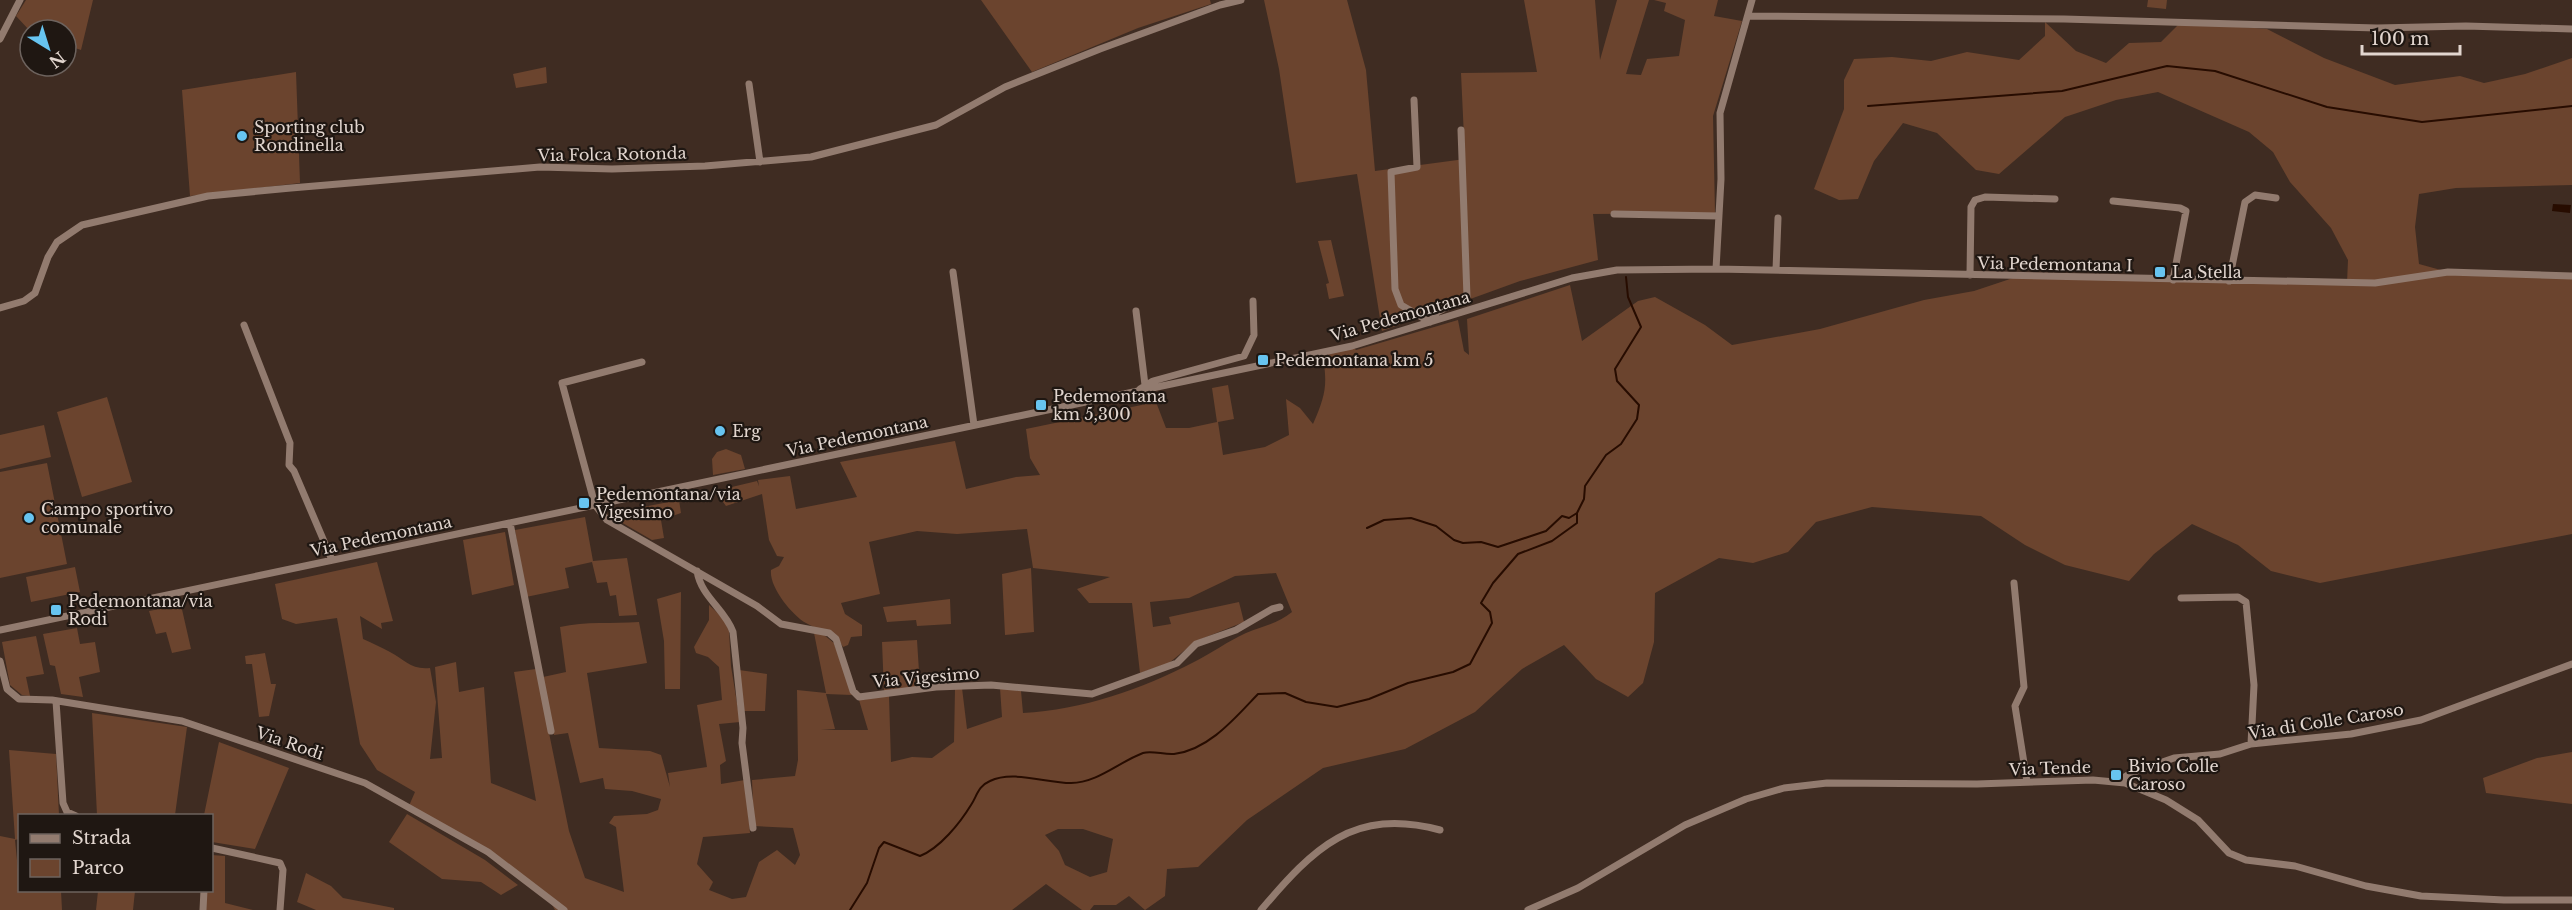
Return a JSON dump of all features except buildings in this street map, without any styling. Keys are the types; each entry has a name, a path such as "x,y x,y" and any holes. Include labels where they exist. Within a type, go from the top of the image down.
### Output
{"street":[{"path":"0,39 20,0"},
{"name":"Via Folca Rotonda","path":"0,308 24,301 35,293 48,257 57,242 82,225 208,196 540,167 612,169 760,162 811,157 936,125 1005,87 1100,48 1220,5 1241,0"},
{"path":"1716,269 1720,113 1752,0"},
{"path":"1748,16 2064,19 2377,28 2466,26 2572,29"},
{"path":"749,84 760,162"},
{"path":"1414,100 1417,167 1391,172 1395,289 1401,305 1430,322 1439,310 1467,297 1461,130"},
{"path":"2229,281 2245,202 2255,195 2276,198"},
{"path":"1970,275 1971,207 1975,200 1985,196 2055,199"},
{"path":"2113,201 2180,208 2186,211 2173,280"},
{"path":"1614,214 1719,216"},
{"path":"1776,270 1778,218"},
{"name":"Via Pedemontana","path":"0,630 1352,346 1601,272 1716,269"},
{"name":"Via Pedemontana I","path":"1716,269 2375,283 2448,272 2572,276"},
{"path":"953,272 974,425"},
{"path":"1138,391 1145,385 1244,356 1254,334 1253,301"},
{"path":"1136,311 1145,385"},
{"path":"244,325 290,443 289,465 294,471 332,560"},
{"path":"596,505 562,383 642,362"},
{"name":"Via Vigesimo","path":"596,505 607,520 757,606 781,624 829,633 836,639 853,691 859,697 936,687 991,685 1092,694 1177,663 1196,644 1236,630 1272,609 1280,607"},
{"path":"510,523 551,731"},
{"path":"697,571 711,603 730,621 734,632 743,728 741,742 753,828"},
{"path":"2014,583 2024,687 2015,707 2027,782"},
{"path":"2181,598 2238,597 2245,601 2254,685 2251,744"},
{"name":"Via Rodi","path":"0,661 7,689 13,697 24,701 56,701 182,721 365,783 488,852 564,910"},
{"name":"Via di Colle Caroso","path":"2117,782 2129,773 2164,760 2220,754 2251,744 2351,734 2421,720 2572,664"},
{"path":"56,701 64,807 69,814"},
{"name":"Via Tende","path":"1528,910 1578,888 1674,830 1727,806 1772,791 1827,783 2117,782 2147,791 2185,811 2204,825 2225,849 2246,860 2295,866 2366,886 2416,895 2499,900 2572,900"},
{"path":"1261,910 1306,861 1345,834 1389,822 1440,830"},
{"path":"213,848 280,863 283,870 280,910"},
{"path":"203,910 204,892"}],"green space":[{"path":"26,0 93,0 81,50 78,49 78,18 18,18 16,16"},
{"path":"981,0 1210,0 1211,4 1138,28 1032,72"},
{"path":"1264,0 1347,0 1366,70 1375,171 1465,159 1461,73 1537,72 1524,0 1595,0 1600,60 1617,0 1649,0 1626,74 1641,75 1647,59 1679,56 1685,20 1664,11 1666,3 1654,0 1718,0 1714,16 1742,21 1713,116 1715,213 1593,214 1598,260 1520,281 1382,331 1357,174 1296,183 1279,69"},
{"path":"2148,0 2167,0 2166,9 2147,7"},
{"path":"2045,22 2076,51 2106,63 2129,43 2161,42 2181,22 2267,29 2324,58 2395,85 2460,76 2484,83 2525,74 2572,58 2572,185 2456,188 2419,194 2415,227 2419,264 2448,272 2572,276 2572,534 2320,583 2271,571 2238,545 2192,524 2154,554 2129,581 2065,565 2025,545 1981,516 1872,507 1816,522 1788,552 1753,563 1719,558 1655,593 1654,642 1643,683 1628,697 1596,679 1564,645 1522,669 1475,712 1405,749 1323,768 1247,820 1198,867 1167,869 1165,896 1145,910 1129,896 1116,905 1094,905 1090,910 1082,910 1046,884 1012,910 555,910 550,901 488,852 408,808 415,792 377,770 360,744 337,618 296,624 282,619 275,584 377,562 393,621 381,623 382,629 360,616 363,639 413,666 430,668 436,702 430,759 442,758 435,667 456,662 459,692 484,687 491,783 536,801 514,672 536,669 569,831 585,878 624,892 616,827 609,823 614,816 647,814 658,810 661,799 632,791 605,789 603,778 580,783 568,733 554,735 543,677 566,672 560,627 589,623 639,622 647,663 587,673 599,748 650,751 661,755 670,787 668,773 707,767 697,705 722,700 719,667 708,657 696,653 694,647 709,620 709,605 724,619 729,631 731,666 740,722 719,724 726,761 720,765 721,784 745,780 750,833 703,837 697,864 713,882 709,890 732,899 746,897 759,862 777,850 795,865 800,855 793,828 754,826 752,780 795,776 798,760 797,690 826,693 814,633 824,635 834,643 852,695 826,694 835,729 821,730 868,730 859,700 889,696 891,762 912,757 932,758 954,742 955,689 962,688 967,729 1002,717 1000,688 1021,691 1023,713 1089,703 1154,681 1239,636 1275,622 1292,612 1276,573 1235,576 1189,598 1150,602 1153,627 1171,624 1169,617 1239,602 1244,622 1196,641 1169,663 1140,673 1132,603 1089,603 1077,589 1110,577 1033,568 1027,529 957,534 917,531 869,542 880,594 841,603 845,614 862,625 862,636 851,637 848,645 843,647 831,633 800,619 778,592 771,577 771,570 779,566 784,557 777,556 769,540 762,494 726,506 715,491 757,481 759,486 758,480 790,476 796,509 857,497 840,462 955,441 966,489 1016,477 1040,475 1030,458 1026,429 1156,402 1166,428 1189,428 1217,422 1212,388 1228,385 1234,419 1218,422 1223,455 1265,447 1289,435 1286,399 1300,408 1313,424 1325,389 1322,352 1352,346 1356,350 1458,320 1464,351 1469,355 1467,319 1570,285 1582,341 1638,301 1655,297 1705,325 1732,345 1820,329 1924,300 1974,291 2019,276 2347,283 2348,260 2331,228 2290,182 2273,152 2249,132 2158,92 2116,100 2065,117 1999,174 1976,170 1937,133 1903,123 1874,161 1858,199 1839,200 1814,189 1844,109 1844,80 1854,59 1892,57 1931,61 1967,52 2019,60 2045,36","holes":["1058,829 1083,829 1113,839 1107,872 1090,877 1065,865 1059,851 1045,835"]},
{"path":"546,67 547,83 516,88 513,74"},
{"name":"Sporting club Rondinella","path":"296,72 300,183 190,196 182,90"},
{"path":"1331,240 1344,296 1329,299 1326,284 1329,283 1318,241"},
{"path":"107,397 132,482 82,497 57,412"},
{"path":"44,425 51,457 0,469 0,435"},
{"path":"726,449 741,455 745,469 713,475 712,459 717,452"},
{"name":"Campo sportivo comunale","path":"47,463 67,564 0,578 0,472"},
{"path":"679,500 681,513 661,520 664,538 652,540 607,514"},
{"path":"585,517 593,561 627,558 637,615 619,616 616,595 610,596 607,582 597,583 592,562 565,568 569,588 526,597 515,530"},
{"path":"505,532 514,585 472,595 463,540"},
{"path":"75,567 80,592 31,602 26,577"},
{"path":"1031,568 1034,632 1005,635 1002,574"},
{"path":"681,592 680,689 665,689 664,641 657,599"},
{"path":"950,599 951,624 917,626 916,620 887,622 883,607"},
{"path":"181,605 191,649 172,653 166,632 156,634 149,611"},
{"path":"77,628 80,644 95,642 100,672 79,677 83,697 61,694 55,666 50,665 43,634"},
{"path":"36,636 44,674 26,677 30,696 22,695 10,685 2,642"},
{"path":"917,640 920,687 884,692 882,642"},
{"path":"265,653 271,684 276,684 269,716 259,717 252,664 246,664 245,656"},
{"path":"739,670 767,674 765,711 744,711"},
{"path":"92,713 187,727 175,814 97,814"},
{"path":"219,742 289,768 255,849 213,842 213,814 204,814"},
{"path":"9,750 56,754 59,814 18,814 18,839 15,840 18,892 61,892 62,910 0,910 0,836 15,839"},
{"path":"2572,752 2572,804 2486,793 2483,778 2537,758"},
{"path":"407,814 485,860 518,885 501,895 481,882 442,879 389,842"},
{"path":"213,855 225,856 225,903 253,910 205,910 205,892 213,892"},
{"path":"306,873 331,886 343,898 394,908 394,910 316,910 297,902"},
{"path":"98,892 135,892 133,910 96,910"}],"shaded area":[{"path":"2553,204 2571,205 2570,213 2552,211"}],"waterway":[{"path":"1868,106 2062,91 2167,66 2215,71 2327,107 2422,122 2572,106"},
{"path":"850,910 867,883 879,848 884,842 920,856 927,852 955,827 980,788 990,781 1009,777 1071,783 1090,780 1143,753 1174,754 1199,746 1221,731 1258,694 1285,693 1306,702 1337,707 1369,699 1408,683 1453,672 1470,664 1492,623 1490,612 1481,603 1493,583 1518,554 1552,541 1577,523 1577,513 1584,499 1585,486 1606,455 1621,444 1637,419 1639,405 1617,381 1615,369 1641,327 1628,297 1626,277"},
{"path":"1367,528 1384,520 1411,518 1436,526 1454,540 1463,543 1481,542 1498,547 1546,531 1562,516 1569,518 1577,513"}],"place":[{"name":"Sporting club Rondinella","path":"242,136"},
{"name":"La Stella","path":"2160,272"},
{"name":"Pedemontana km 5","path":"1263,360"},
{"name":"Pedemontana km 5,300","path":"1041,405"},
{"name":"Erg","path":"720,431"},
{"name":"Pedemontana/via Vigesimo","path":"584,503"},
{"name":"Campo sportivo comunale","path":"29,518"},
{"name":"Pedemontana/via Rodi","path":"56,610"},
{"name":"Bivio Colle Caroso","path":"2116,775"}]}
